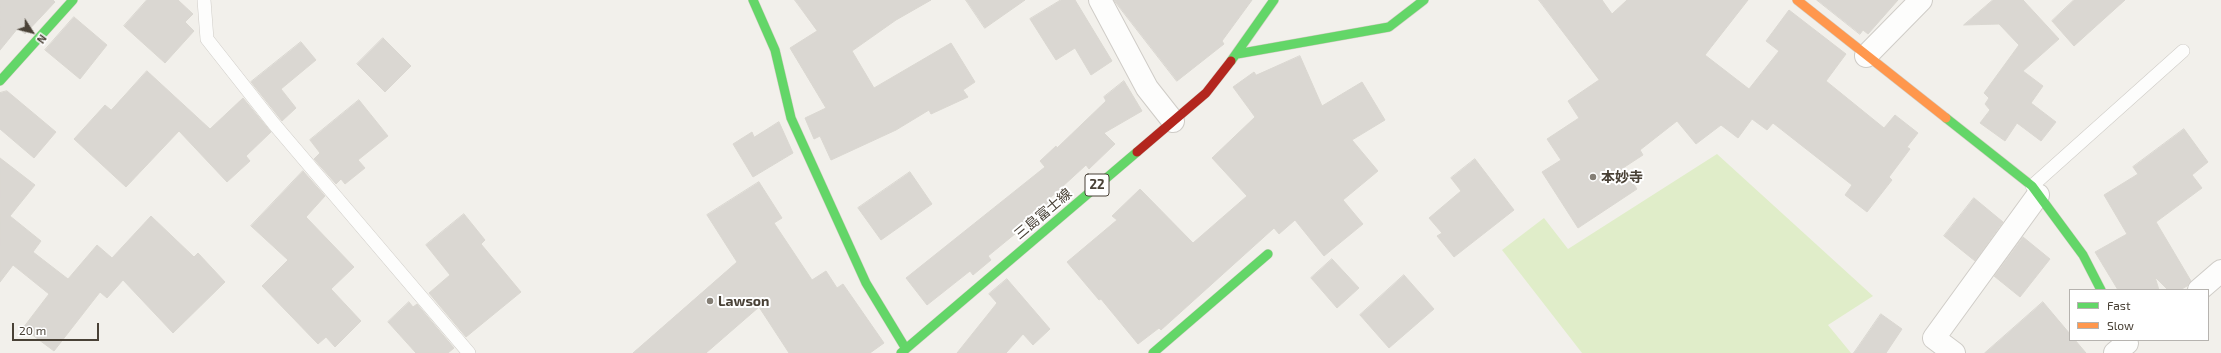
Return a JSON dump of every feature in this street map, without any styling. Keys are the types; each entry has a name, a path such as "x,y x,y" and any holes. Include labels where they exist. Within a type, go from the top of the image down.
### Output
{"street":[{"path":"0,81 73,0"},
{"path":"753,0 775,50 791,118 866,283 904,351"},
{"path":"1100,0 1147,88 1173,121"},
{"name":"三島富士線","path":"904,351 1206,93 1237,54 1274,0"},
{"path":"1237,54 1388,27 1424,0"},
{"path":"1797,0 2035,190 2083,256 2100,289"},
{"path":"1866,56 1921,0"},
{"path":"1954,353 1934,338 2035,190"},
{"path":"1153,353 1268,254"},
{"path":"2200,289 2221,271"}],"lane":[{"path":"204,0 207,39 274,124 469,353"},
{"path":"2035,190 2183,51"}],"green space":[{"path":"1717,154 1873,296 1828,325 1851,353 1582,353 1502,250 1544,218 1568,249"}],"building":[{"path":"0,0 53,0 55,2 25,34 18,28 0,50"},
{"path":"147,0 178,0 193,14 185,22 194,31 165,63 124,26"},
{"path":"795,0 931,0 896,20 852,51 874,88 951,43 975,82 963,90 968,97 931,114 929,110 896,130 831,160 820,136 814,139 805,118 826,108 790,48 817,31"},
{"path":"966,0 1025,0 985,28"},
{"path":"1061,0 1075,0 1112,61 1091,75 1075,48 1056,60 1030,19"},
{"path":"1114,0 1252,0 1222,41 1224,44 1177,81"},
{"path":"1539,0 1602,0 1612,14 1627,0 1748,0 1705,55 1749,89 1779,51 1766,41 1789,10 1846,54 1826,81 1884,128 1895,115 1918,133 1907,147 1910,149 1889,177 1892,180 1867,212 1845,195 1852,185 1773,123 1767,130 1752,119 1738,138 1721,125 1696,144 1677,121 1640,150 1643,155 1623,168 1637,189 1578,228 1542,172 1561,160 1547,139 1579,118 1568,101 1599,80"},
{"path":"1817,0 1898,0 1868,34 1863,30 1860,34"},
{"path":"1993,0 2023,0 2059,39 2023,71 2043,86 2031,103 2056,122 2041,141 2017,123 2005,141 1980,123 1990,110 1985,104 1989,98 1984,93 2019,45 1999,24 1964,25"},
{"path":"2074,0 2125,0 2074,46 2052,21"},
{"path":"74,17 107,45 80,79 45,50"},
{"path":"383,38 411,66 385,92 357,64"},
{"path":"301,42 316,60 281,89 296,108 282,121 251,82"},
{"path":"1300,56 1322,106 1362,82 1385,120 1352,140 1378,171 1343,200 1363,224 1324,256 1295,220 1279,234 1274,228 1161,330 1159,328 1138,344 1101,299 1099,300 1067,262 1117,220 1112,216 1140,189 1193,243 1247,196 1212,158 1255,117 1233,87 1254,72 1256,75"},
{"path":"147,71 210,129 243,98 271,132 246,156 250,161 227,182 179,131 126,187 74,139 105,105 111,110"},
{"path":"1124,81 1142,111 1104,133 1115,144 1089,169 1086,165 1050,198 1054,202 988,256 991,260 973,275 970,271 927,305 906,278 1045,167 1040,161 1056,146 1057,148 1106,101 1104,97"},
{"path":"7,91 56,132 34,158 0,129 0,93"},
{"path":"359,100 388,136 358,160 365,168 345,184 341,179 336,184 314,159 320,153 310,140"},
{"path":"779,122 793,153 753,177 733,144 752,132 754,137"},
{"path":"2184,129 2208,162 2192,175 2202,188 2156,222 2191,281 2182,289 2167,289 2155,277 2159,289 2117,289 2095,252 2127,234 2104,195 2138,174 2133,167"},
{"path":"0,158 35,185 10,216 41,241 33,252 68,279 97,245 112,258 151,216 194,257 198,253 225,282 173,333 123,280 107,298 100,292 54,351 23,328 49,294 13,265 0,282"},
{"path":"1475,159 1514,210 1454,257 1437,236 1442,233 1429,218 1461,191 1451,178"},
{"path":"303,171 325,196 306,217 354,267 331,289 361,321 335,347 326,337 318,344 262,286 288,260 251,226"},
{"path":"910,172 932,204 881,240 858,208"},
{"path":"759,182 782,218 774,223 812,280 826,271 837,288 843,284 884,343 870,353 789,353 759,307 706,353 633,353 737,262 707,215"},
{"path":"1974,198 2003,222 1975,261 1944,236"},
{"path":"464,214 485,240 481,244 521,292 466,337 429,293 450,275 426,245"},
{"path":"2023,237 2050,259 2020,297 1994,276"},
{"path":"1332,259 1359,288 1337,308 1311,278"},
{"path":"1404,275 1434,309 1389,348 1360,315"},
{"path":"1007,279 1050,329 1033,345 1023,334 1006,353 957,353 997,303 989,294"},
{"path":"409,302 413,307 417,304 454,348 448,353 416,353 388,322"},
{"path":"2043,302 2069,333 2069,341 2076,341 2086,353 1985,353"},
{"path":"1881,314 1902,329 1886,353 1854,353"}],"traffic: fast":[{"path":"0,81 73,0"},
{"path":"753,0 775,50 791,118 866,283 906,349"},
{"path":"1231,61 1274,0"},
{"path":"1237,54 1389,27 1424,0"},
{"path":"1946,118 2032,186 2083,255 2100,289"},
{"path":"901,353 1137,152"},
{"path":"1153,353 1268,254"}],"traffic: slow":[{"path":"1797,0 1946,118"}],"traffic: jam":[{"path":"1137,152 1206,93 1231,61"}],"place":[{"name":"本妙寺","path":"1593,177"},
{"name":"Lawson","path":"710,301"}]}
